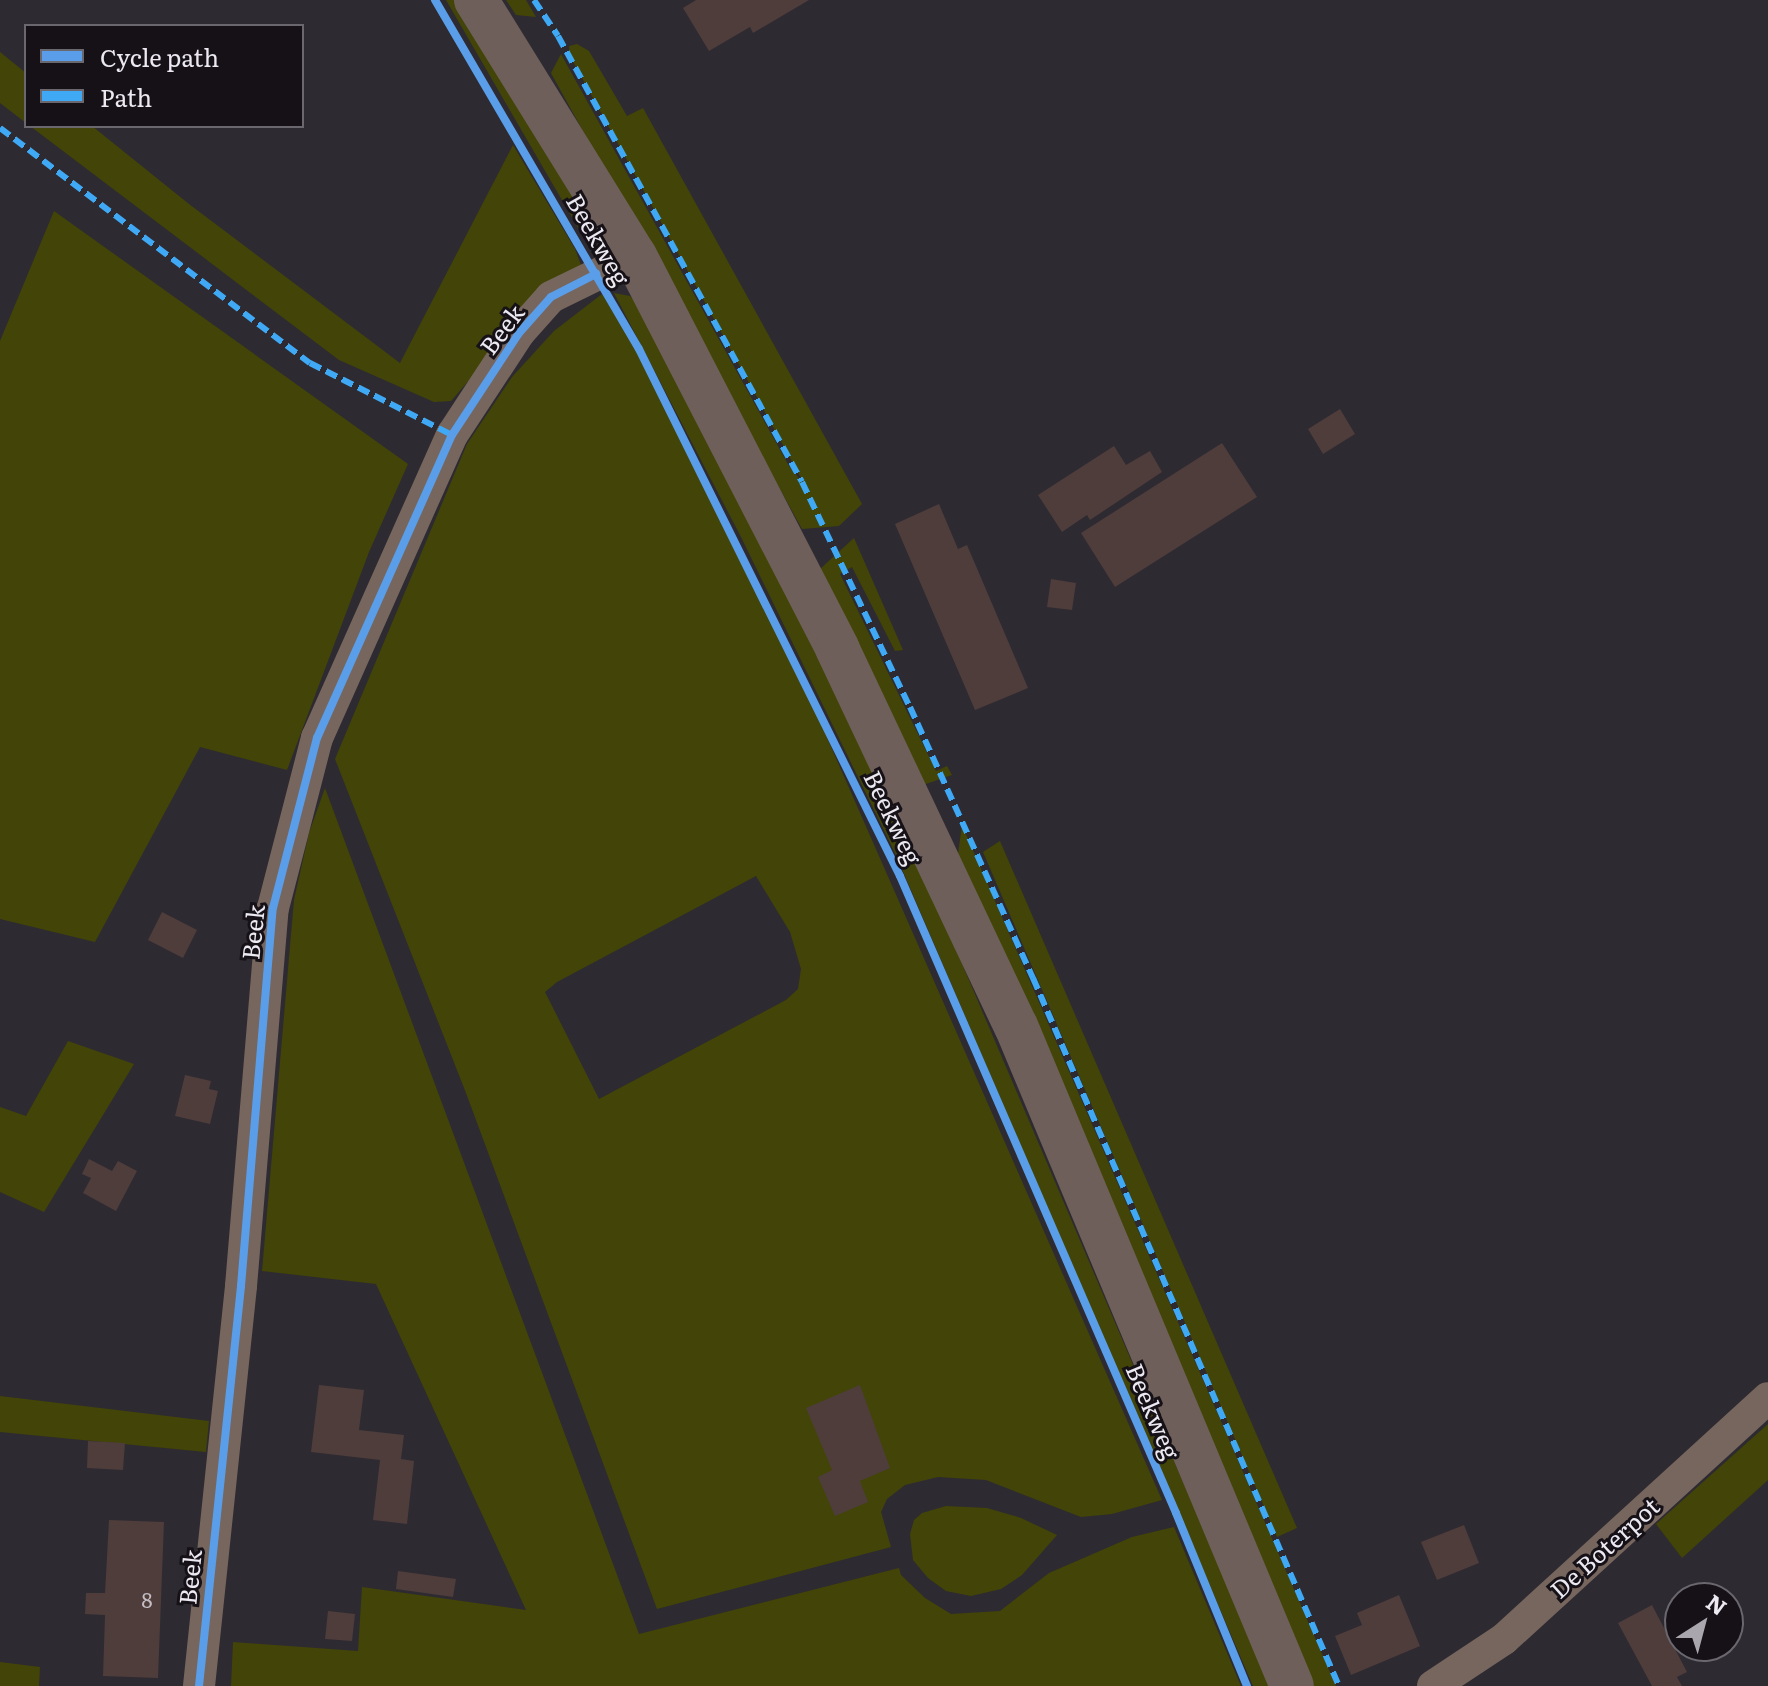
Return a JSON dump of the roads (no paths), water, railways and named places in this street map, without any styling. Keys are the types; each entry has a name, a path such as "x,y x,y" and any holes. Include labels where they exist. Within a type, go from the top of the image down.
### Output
{"main road":[{"name":"Beekweg","path":"476,0 635,256 837,648 1016,1026 1292,1686"}],"street":[{"name":"Beek","path":"199,1686 241,1286 273,908 317,738 452,435 519,333 551,297 635,256"},
{"name":"De Boterpot","path":"1433,1686 1504,1639 1768,1398"}]}
